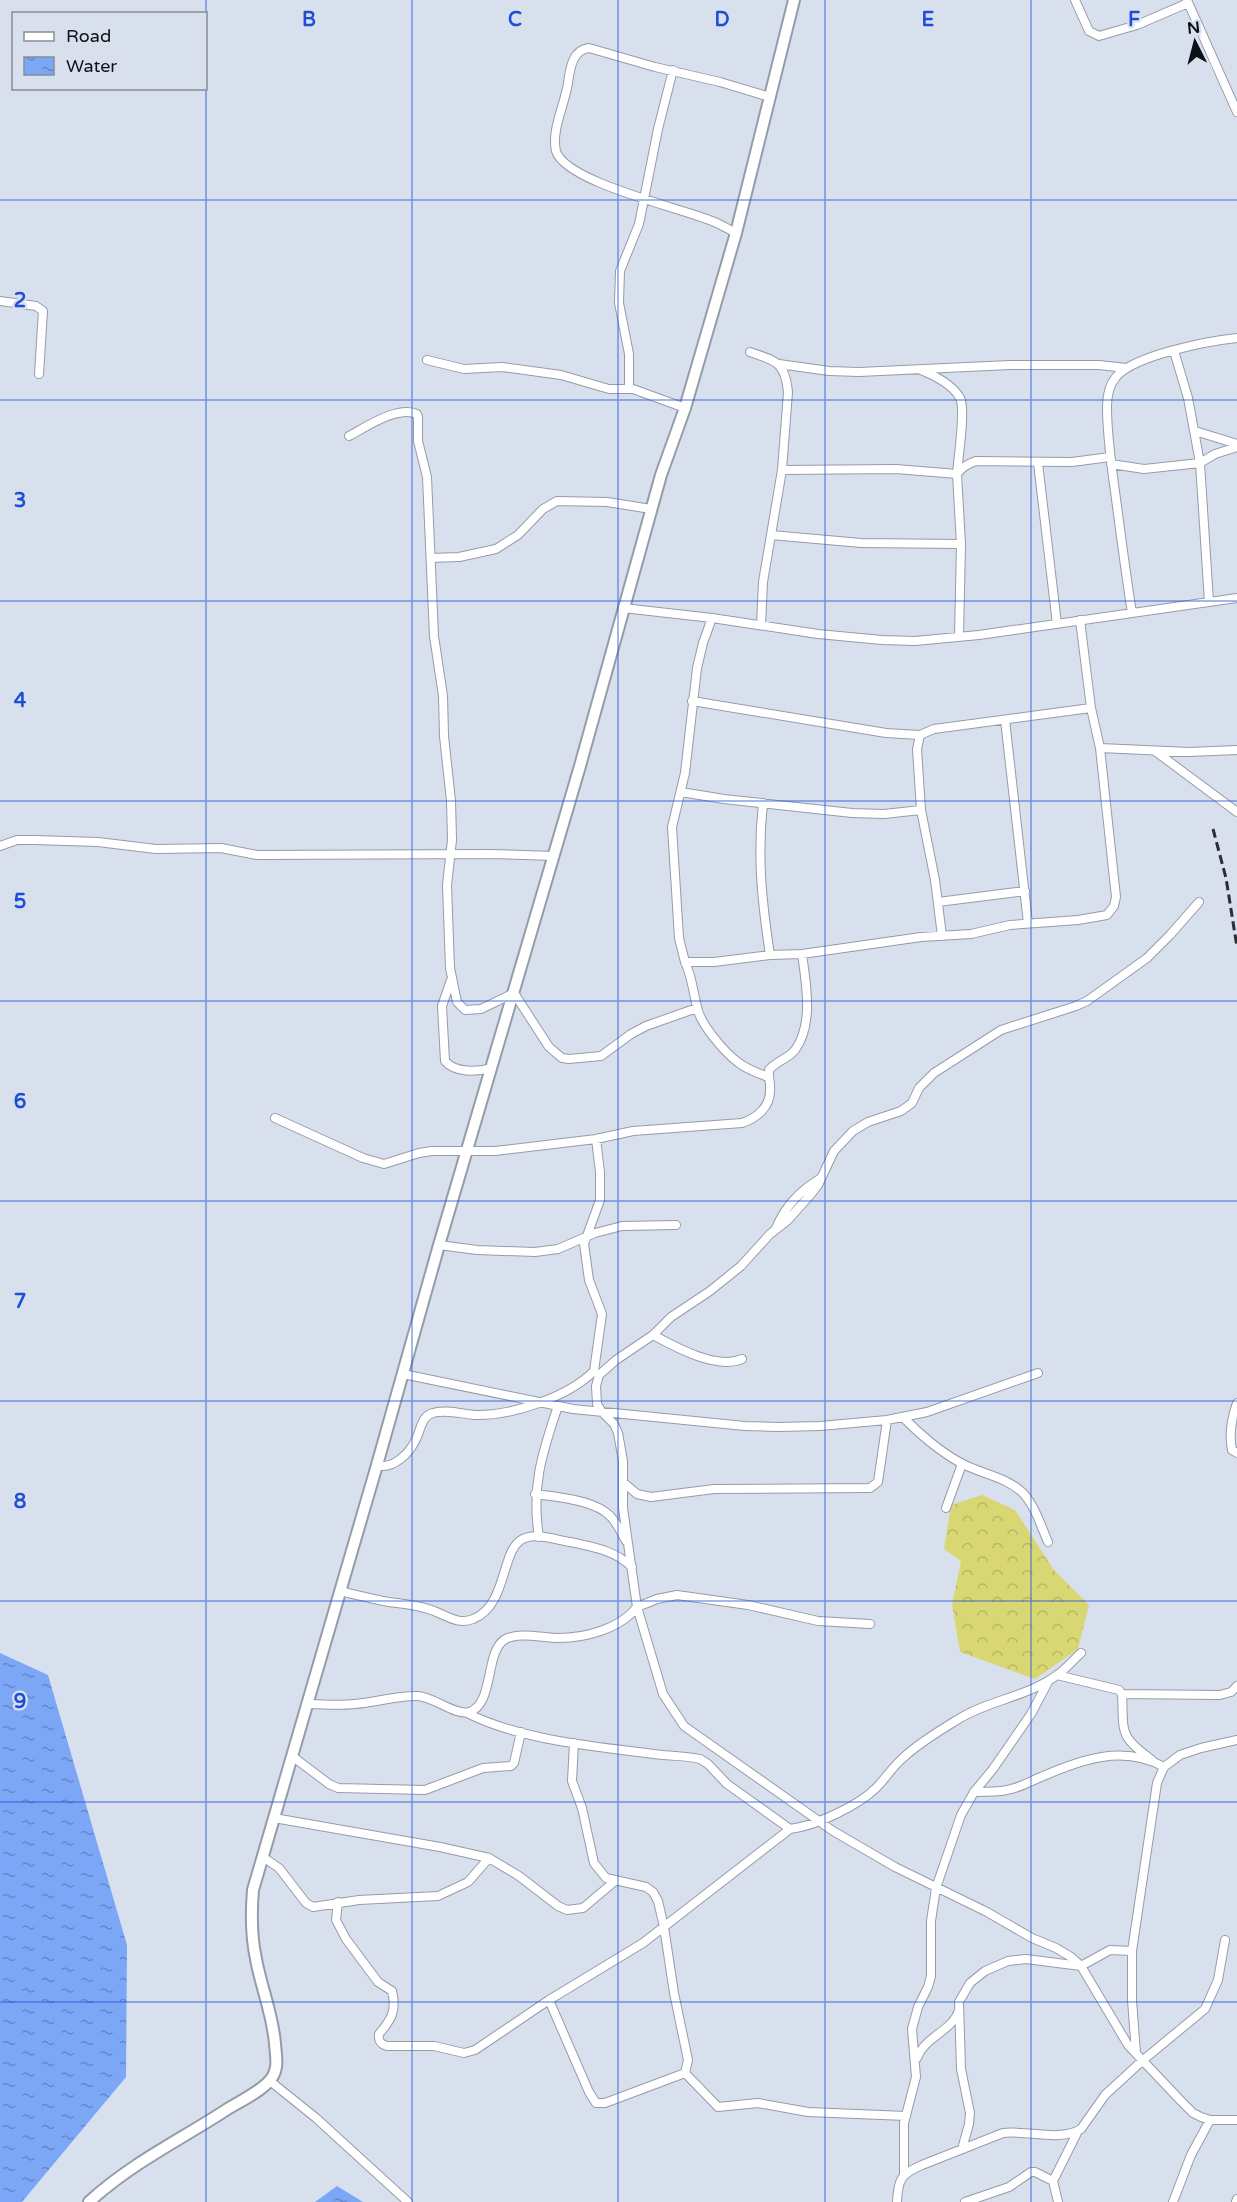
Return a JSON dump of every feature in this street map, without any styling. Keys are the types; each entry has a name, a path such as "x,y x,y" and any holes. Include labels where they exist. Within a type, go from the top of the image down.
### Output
{"main road":[{"path":"89,2202 148,2157 200,2127 270,2081 277,2065 275,2040 256,1959 250,1914 253,1890 554,856 651,509 685,408 736,233 794,0"}],"street":[{"path":"1075,0 1089,31 1099,36 1137,25 1187,1 1237,112"},
{"path":"736,233 711,220 587,177 564,164 556,150 557,128 573,60 576,54 583,49 606,51 641,63 771,97"},
{"path":"629,388 629,354 620,316 620,271 632,244 645,198 658,129 673,70"},
{"path":"0,301 36,306 43,311 39,374"},
{"path":"1132,613 1110,461 1108,393 1116,377 1126,368 1196,344 1237,338"},
{"path":"1174,351 1195,431 1200,463 1209,602"},
{"path":"750,352 779,364 829,371 1010,365 1099,365 1126,368"},
{"path":"427,360 472,370 486,366 561,375 609,388 629,388 685,408"},
{"path":"761,625 763,582 782,470 788,392 787,380 779,364"},
{"path":"920,369 949,387 961,399 962,416 957,474 961,544 959,636"},
{"path":"349,436 382,417 411,411 417,414 418,441 427,477 434,636 443,696 444,736 451,801 451,854 447,885 452,980 458,1002 465,1010 481,1009 514,993 549,1047 562,1058 569,1059 602,1056 631,1034 646,1026 697,1008"},
{"path":"1195,431 1237,445"},
{"path":"782,470 896,469 957,474 967,464 976,461 1038,463 1110,461 1144,469 1200,463 1237,445"},
{"path":"1038,463 1057,624"},
{"path":"431,558 459,557 496,549 518,536 543,509 557,501 617,503 651,509"},
{"path":"771,535 861,543 961,544"},
{"path":"623,608 657,614 712,618 818,634 915,641 1057,624 1237,598"},
{"path":"712,618 699,660 692,701 685,772 672,827 679,938 694,986 697,1008 707,1027 727,1053 751,1071 768,1077"},
{"path":"686,962 714,962 770,955 802,954 971,934 1010,925 1104,917 1114,906 1116,897 1100,748 1091,708 1080,620"},
{"path":"692,701 886,733 920,735 934,729 1091,708"},
{"path":"1005,720 1028,923"},
{"path":"920,735 917,748 921,810 942,936"},
{"path":"1100,748 1189,752 1237,750"},
{"path":"1154,750 1237,812"},
{"path":"681,792 868,814 921,810"},
{"path":"763,803 759,847 770,955"},
{"path":"0,846 17,840 34,840 99,842 156,849 221,848 256,855 554,856"},
{"path":"938,902 1025,891"},
{"path":"1199,902 1148,958 1087,1001 1001,1030 934,1073 919,1088 912,1103 901,1111 890,1117 868,1122 853,1131 834,1151 811,1194 788,1220 776,1229 734,1272 671,1317 652,1335 599,1375 596,1396 602,1412 614,1424 618,1433 623,1461 622,1508 637,1607 663,1694 684,1726 818,1821 861,1847 1071,1957 1081,1966 1120,2032 1139,2057 1193,2113 1210,2120 1237,2120"},
{"path":"275,1118 377,1163 384,1164 432,1151 502,1151 596,1139 644,1130 742,1123 753,1119 768,1102 769,1070 793,1052 803,1034 806,983 802,954"},
{"path":"452,980 442,1006 445,1061 451,1066 467,1071 483,1071 491,1068"},
{"path":"377,1465 390,1466 399,1460 416,1441 426,1417 434,1412 477,1415 496,1413 562,1394 577,1386 594,1371 602,1314 589,1280 584,1250 585,1237 600,1200 600,1172 596,1139"},
{"path":"439,1245 477,1250 535,1252 558,1249 585,1237 622,1226 676,1224"},
{"path":"652,1335 683,1351 710,1359 728,1363 742,1359"},
{"path":"403,1374 558,1406 745,1426 778,1427 820,1426 903,1418 949,1406 1038,1373"},
{"path":"1237,1403 1233,1412 1231,1445 1232,1450 1237,1453"},
{"path":"538,1537 535,1494 542,1460 558,1406"},
{"path":"903,1418 962,1464 996,1476 1024,1494 1048,1542"},
{"path":"623,1482 637,1494 651,1497 714,1489 870,1488 878,1482 881,1472 887,1420"},
{"path":"945,1508 962,1464"},
{"path":"535,1494 575,1500 601,1510 611,1517 630,1549"},
{"path":"340,1591 419,1606 452,1619 471,1620 482,1615 492,1603 500,1589 515,1544 523,1538 538,1537 602,1549 624,1559 632,1568"},
{"path":"467,1713 475,1710 480,1704 498,1645 506,1639 521,1636 560,1638 579,1636 609,1628 621,1622 637,1607 657,1599 677,1595 748,1605 818,1621 870,1624"},
{"path":"338,1902 336,1920 346,1939 378,1982 392,1991 394,2014 379,2034 378,2040 381,2044 434,2046 469,2053 490,2042 549,2000 616,1961 664,1927 790,1829 804,1827 863,1799 903,1757 957,1719 977,1708 1049,1680 1081,1653"},
{"path":"1057,1675 1114,1688 1122,1694 1220,1695 1231,1692 1237,1686"},
{"path":"897,2202 898,2188 904,2175 904,2123 915,2087 916,2060 912,2029 931,1976 931,1921 936,1888 961,1815 974,1792 1031,1714 1049,1680"},
{"path":"1122,1694 1124,1735 1129,1742 1164,1767"},
{"path":"308,1704 354,1704 415,1696 428,1697 459,1712 521,1732 574,1743 700,1759 727,1784 790,1829"},
{"path":"292,1756 329,1784 338,1788 424,1790 435,1788 483,1768 511,1766 514,1763 521,1732"},
{"path":"1139,2057 1132,2000 1132,1951 1157,1783 1164,1767 1179,1755 1237,1740"},
{"path":"574,1743 572,1781 582,1808 594,1863 606,1878 645,1887 653,1892 658,1901 688,2060 685,2073"},
{"path":"974,1792 1012,1789 1099,1756 1126,1756 1153,1761"},
{"path":"274,1818 489,1858 567,1910 583,1908 615,1881"},
{"path":"263,1857 279,1868 310,1906 318,1907 338,1902 438,1896 468,1882 489,1858"},
{"path":"1058,2202 1053,2181 1078,2131 1105,2095 1139,2057 1159,2049 1205,2009 1218,1980 1226,1940"},
{"path":"962,2149 970,2113 961,2069 962,2042 959,2002 965,1989 976,1978 996,1965 1008,1961 1026,1959 1081,1966 1110,1950 1132,1951"},
{"path":"549,2000 596,2103 605,2103 685,2073"},
{"path":"916,2060 923,2045 956,2018 959,2009"},
{"path":"685,2073 718,2107 759,2103 808,2112 906,2116"},
{"path":"270,2081 316,2118 408,2202"},
{"path":"1173,2202 1191,2155 1210,2120"},
{"path":"904,2175 922,2165 1004,2133 1016,2131 1048,2134 1078,2131"},
{"path":"965,2202 1008,2187 1031,2172 1053,2181"}],"green space":[{"path":"982,1495 1015,1510 1054,1570 1089,1605 1078,1649 1035,1679 960,1652 952,1605 961,1561 944,1549 951,1505"}],"water":[{"path":"0,1653 48,1675 127,1945 126,2077 22,2202 0,2202"},
{"path":"337,2186 363,2202 315,2202"}],"railway":[{"path":"1213,829 1226,878 1237,947"}]}
